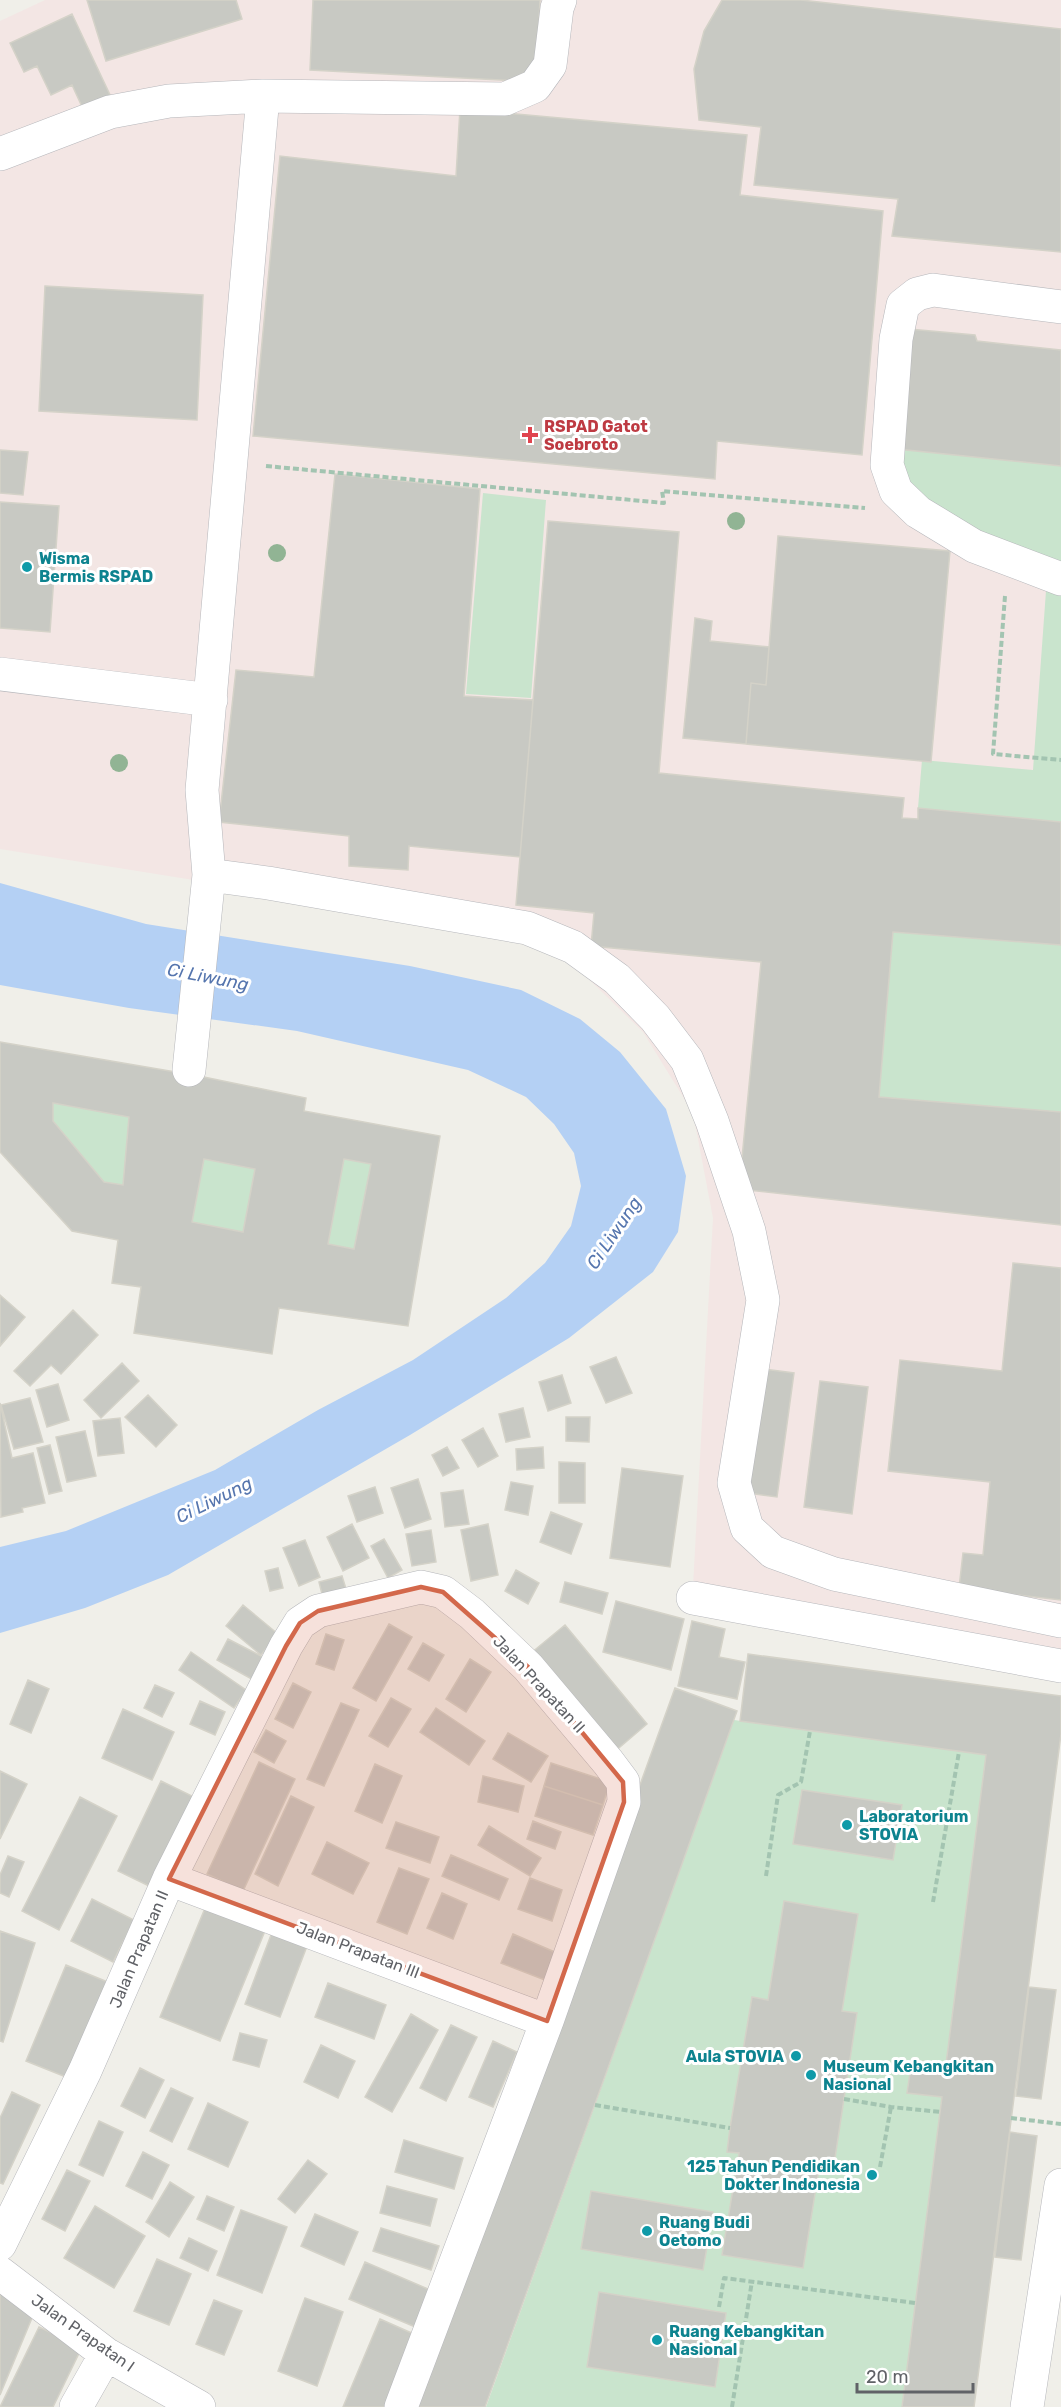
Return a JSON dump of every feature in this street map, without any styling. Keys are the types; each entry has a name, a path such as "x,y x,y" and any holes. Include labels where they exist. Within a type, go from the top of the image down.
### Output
{"street":[{"path":"0,154 110,112 169,102 263,96 505,99 536,86 550,65 560,0"},
{"path":"189,1070 209,875 202,790 263,96"},
{"path":"1061,307 933,290 917,294 903,305 896,339 887,465 896,491 918,512 974,546 1061,579"},
{"path":"0,674 211,700"},
{"path":"209,875 268,883 527,928 573,947 617,979 655,1018 687,1060 712,1121 749,1231 763,1300 734,1483 747,1528 772,1552 834,1574 1061,1621"},
{"name":"Jalan Prapatan II","path":"0,2244 85,2071 169,1879 286,1646 300,1623 318,1611 420,1587 443,1593 472,1614 528,1667 623,1782 624,1803 548,2021 401,2407"},
{"path":"693,1598 1061,1666"},
{"name":"Jalan Prapatan III","path":"169,1879 548,2021"},
{"path":"1027,2407 1057,2240 1061,2185"},
{"name":"Jalan Prapatan I","path":"0,2273 106,2354 199,2407"},
{"path":"76,2407 106,2354"}],"path":[{"path":"232,463 664,503 662,491 918,512"},
{"path":"1007,559 993,754 1061,760"},
{"path":"766,1876 778,1795 801,1782 810,1731"},
{"path":"933,1902 959,1752"},
{"path":"844,2099 940,2112"},
{"path":"595,2105 730,2128"},
{"path":"880,2167 891,2107"},
{"path":"1011,2118 1061,2124"},
{"path":"719,2307 724,2278 915,2303"},
{"path":"732,2407 752,2281"}],"highlighted area":[{"path":"421,1587 443,1592 528,1667 623,1782 624,1802 547,2021 169,1879 286,1646 300,1623 318,1611"}],"shaded area":[{"name":"RSPAD Gatot Soebroto","path":"45,0 1061,0 1061,1657 692,1605 713,1218 693,1113 643,1032 562,953 388,911 0,849 0,21"}],"green space":[{"path":"897,449 1061,466 1061,566 970,528 925,501 898,477"},
{"path":"483,493 546,500 531,698 466,694"},
{"path":"1046,591 1061,596 1061,822 918,808 922,760 1033,770"},
{"path":"893,932 1061,945 1061,1112 879,1097"},
{"path":"53,1103 129,1117 123,1185 104,1182 53,1121"},
{"path":"204,1159 255,1169 243,1232 192,1222"},
{"path":"344,1159 371,1164 354,1249 328,1244"},
{"path":"734,1720 986,1755 946,2064 912,2060 907,2092 942,2097 902,2407 486,2407"}],"water":[{"name":"Ci Liwung","path":"0,883 146,924 410,966 521,990 580,1019 620,1052 666,1109 686,1176 678,1232 653,1272 569,1338 410,1435 168,1575 85,1608 0,1633 0,1547 66,1531 215,1470 318,1410 413,1360 506,1298 545,1263 571,1226 581,1186 574,1153 554,1124 526,1097 468,1070 297,1031 129,1008 0,985"}],"building":[{"path":"87,0 236,0 242,19 106,61"},
{"path":"313,0 540,0 536,82 310,70"},
{"path":"722,0 801,0 1061,29 1061,252 892,236 898,199 754,185 761,127 699,120 694,69 704,31"},
{"path":"72,14 111,97 84,111 72,85 51,95 37,66 24,72 10,43"},
{"path":"460,109 747,135 740,195 883,211 862,455 717,441 715,479 253,436 280,156 456,176"},
{"path":"45,286 203,295 197,420 39,411"},
{"path":"909,329 975,335 977,341 1061,350 1061,466 897,449"},
{"path":"0,450 28,452 23,495 0,493"},
{"path":"335,474 480,489 464,696 533,700 520,857 409,846 408,870 349,866 349,836 219,822 236,670 314,677"},
{"name":"Wisma Bermis RSPAD","path":"0,502 59,506 50,632 0,628"},
{"path":"548,521 679,532 659,773 904,798 902,818 918,819 918,808 1061,822 1061,945 893,932 879,1097 1061,1112 1061,1225 739,1189 761,962 591,946 594,913 516,905"},
{"path":"778,536 950,551 931,762 746,744 751,683 766,685"},
{"path":"695,618 712,621 710,641 769,647 766,685 751,683 746,744 683,738"},
{"path":"0,1042 199,1076 306,1098 304,1111 440,1136 408,1326 279,1308 272,1354 134,1333 141,1287 112,1283 118,1240 72,1231 0,1152","holes":["53,1103 129,1117 123,1185 104,1182 53,1121","204,1159 255,1169 243,1232 192,1222","344,1159 371,1164 354,1249 328,1244"]},
{"path":"1013,1263 1061,1268 1061,1600 959,1588 963,1553 983,1555 990,1482 888,1471 900,1360 1002,1371"},
{"path":"0,1295 25,1317 0,1346"},
{"path":"73,1310 98,1335 61,1374 51,1365 30,1386 14,1371"},
{"path":"616,1357 632,1393 606,1403 590,1367"},
{"path":"122,1363 139,1381 101,1418 84,1400"},
{"path":"757,1368 794,1373 777,1497 741,1492"},
{"path":"562,1375 571,1403 548,1411 539,1382"},
{"path":"820,1381 868,1387 852,1514 804,1507"},
{"path":"58,1384 69,1420 47,1427 36,1390"},
{"path":"148,1395 177,1425 156,1447 125,1417"},
{"path":"30,1398 43,1442 14,1449 1,1405"},
{"path":"0,1403 12,1458 33,1453 45,1503 22,1508 23,1512 1,1517"},
{"path":"523,1408 530,1437 506,1442 499,1414"},
{"path":"566,1417 590,1417 589,1442 566,1441"},
{"path":"120,1418 124,1453 98,1456 93,1421"},
{"path":"483,1428 498,1456 478,1467 462,1440"},
{"path":"85,1431 96,1476 67,1482 56,1437"},
{"path":"50,1445 62,1491 49,1494 37,1448"},
{"path":"447,1447 459,1468 443,1476 432,1455"},
{"path":"543,1447 544,1468 517,1470 516,1449"},
{"path":"559,1462 585,1463 585,1503 559,1503"},
{"path":"622,1468 683,1476 670,1567 610,1558"},
{"path":"418,1479 431,1519 405,1528 391,1488"},
{"path":"511,1482 533,1486 528,1515 505,1510"},
{"path":"375,1487 383,1513 357,1522 348,1496"},
{"path":"463,1490 469,1524 445,1527 441,1493"},
{"path":"551,1512 582,1524 571,1554 540,1542"},
{"path":"352,1524 369,1558 343,1571 327,1537"},
{"path":"488,1524 498,1575 471,1581 461,1530"},
{"path":"431,1530 436,1562 412,1566 406,1534"},
{"path":"384,1539 402,1570 388,1578 371,1546"},
{"path":"305,1540 320,1577 299,1586 283,1548"},
{"path":"278,1568 283,1588 270,1591 265,1571"},
{"path":"516,1570 539,1583 528,1604 505,1591"},
{"path":"342,1576 347,1592 323,1598 319,1582"},
{"path":"565,1582 608,1593 602,1614 560,1602"},
{"path":"616,1601 684,1619 671,1670 603,1652"},
{"path":"243,1605 278,1634 261,1655 226,1626"},
{"path":"692,1621 725,1629 719,1657 745,1662 737,1699 678,1686"},
{"path":"389,1624 412,1637 376,1701 353,1688"},
{"path":"565,1625 647,1724 613,1753 531,1653"},
{"path":"326,1634 344,1640 334,1670 316,1664"},
{"path":"228,1639 271,1661 259,1683 217,1660"},
{"path":"423,1643 444,1655 429,1681 408,1669"},
{"path":"191,1652 246,1690 234,1708 179,1670"},
{"path":"748,1654 1061,1696 1061,1734 974,2407 902,2407 942,2097 907,2093 912,2060 946,2064 986,1755 740,1721"},
{"path":"470,1659 491,1672 466,1712 446,1699"},
{"path":"28,1680 49,1689 31,1733 10,1724"},
{"path":"293,1683 311,1692 293,1728 275,1719"},
{"path":"155,1685 174,1693 162,1717 144,1708"},
{"path":"675,1688 737,1711 682,1864 485,2407 415,2407"},
{"path":"391,1698 411,1709 388,1747 369,1736"},
{"path":"200,1701 225,1712 215,1735 190,1724"},
{"path":"341,1703 359,1710 324,1786 307,1779"},
{"path":"436,1708 485,1741 469,1765 420,1732"},
{"path":"123,1709 174,1732 152,1780 102,1758"},
{"path":"266,1730 286,1741 274,1763 254,1752"},
{"path":"508,1733 548,1756 531,1782 493,1759"},
{"path":"259,1762 295,1779 243,1891 207,1874"},
{"path":"551,1763 610,1782 603,1805 544,1786"},
{"path":"375,1764 402,1776 382,1823 355,1811"},
{"path":"0,1771 27,1784 0,1839"},
{"path":"483,1776 524,1786 518,1812 478,1802"},
{"path":"161,1781 194,1797 151,1887 118,1871"},
{"path":"544,1786 603,1805 593,1835 535,1816"},
{"name":"Laboratorium STOVIA","path":"802,1790 902,1805 893,1860 793,1844"},
{"path":"291,1796 314,1807 278,1886 255,1874"},
{"path":"80,1797 117,1816 59,1930 22,1911"},
{"path":"533,1821 561,1832 555,1849 527,1839"},
{"path":"396,1822 439,1837 430,1863 386,1848"},
{"path":"489,1826 541,1858 530,1876 478,1845"},
{"path":"327,1842 369,1863 353,1894 312,1874"},
{"path":"451,1855 508,1879 499,1900 442,1876"},
{"path":"8,1856 24,1862 9,1897 0,1893 0,1875"},
{"path":"399,1868 429,1879 407,1934 377,1922"},
{"path":"530,1878 562,1890 552,1921 518,1909"},
{"path":"442,1893 467,1904 453,1939 427,1928"},
{"path":"92,1899 134,1920 113,1962 71,1941"},
{"path":"208,1901 267,1926 220,2041 160,2017"},
{"name":"Aula STOVIA","path":"784,1901 858,1914 842,2011 857,2013 833,2171 819,2169 803,2268 722,2255 739,2153 727,2152 752,1997 768,2000"},
{"path":"274,1927 309,1941 280,2017 245,2004"},
{"path":"0,1931 35,1943 3,2042 0,2041"},
{"path":"513,1934 557,1953 545,1980 501,1963"},
{"path":"66,1965 115,1985 76,2081 26,2061"},
{"path":"328,1983 386,2005 374,2039 315,2017"},
{"path":"1029,1987 1056,1990 1041,2099 1016,2096"},
{"path":"411,2014 438,2030 392,2112 365,2097"},
{"path":"451,2025 477,2037 446,2101 420,2088"},
{"path":"240,2033 267,2040 259,2067 233,2060"},
{"path":"493,2041 517,2052 493,2107 469,2097"},
{"path":"321,2045 355,2061 338,2098 304,2082"},
{"path":"140,2068 164,2080 145,2118 121,2106"},
{"path":"171,2088 193,2098 172,2142 150,2131"},
{"path":"12,2092 40,2105 3,2184 0,2183 0,2118"},
{"path":"208,2103 248,2122 228,2167 188,2149"},
{"path":"99,2121 123,2132 103,2176 79,2165"},
{"path":"1010,2132 1037,2136 1021,2260 995,2257"},
{"path":"404,2140 463,2158 454,2189 395,2172"},
{"path":"143,2152 169,2165 152,2199 126,2186"},
{"path":"308,2160 327,2174 295,2213 278,2199"},
{"path":"67,2170 90,2181 65,2231 42,2219"},
{"path":"170,2182 194,2197 169,2237 146,2222"},
{"path":"387,2186 437,2199 430,2226 380,2213"},
{"name":"Ruang Budi Oetomo","path":"591,2191 713,2212 703,2270 581,2249"},
{"path":"207,2196 234,2207 224,2231 197,2219"},
{"path":"95,2206 145,2236 114,2288 64,2258"},
{"path":"241,2210 287,2227 262,2293 217,2275"},
{"path":"315,2214 358,2232 344,2265 301,2246"},
{"path":"381,2228 439,2246 431,2270 373,2251"},
{"path":"189,2238 217,2251 208,2271 180,2258"},
{"path":"157,2259 191,2274 169,2325 134,2311"},
{"path":"365,2262 435,2292 420,2329 349,2299"},
{"path":"0,2290 37,2306 0,2395"},
{"name":"Ruang Kebangkitan Nasional","path":"599,2292 726,2313 715,2387 587,2367"},
{"path":"305,2298 343,2312 317,2386 278,2371"},
{"path":"214,2300 242,2311 224,2355 196,2344"},
{"path":"380,2319 425,2339 396,2407 343,2407"},
{"path":"39,2327 82,2347 53,2407 0,2407"}],"place":[{"name":"RSPAD Gatot Soebroto","path":"530,435"},
{"name":"Wisma Bermis RSPAD","path":"27,567"},
{"name":"Laboratorium STOVIA","path":"847,1825"},
{"name":"Aula STOVIA","path":"796,2056"},
{"name":"Museum Kebangkitan Nasional","path":"811,2075"},
{"name":"125 Tahun Pendidikan Dokter Indonesia","path":"872,2175"},
{"name":"Ruang Budi Oetomo","path":"647,2231"},
{"name":"Ruang Kebangkitan Nasional","path":"657,2340"}]}
